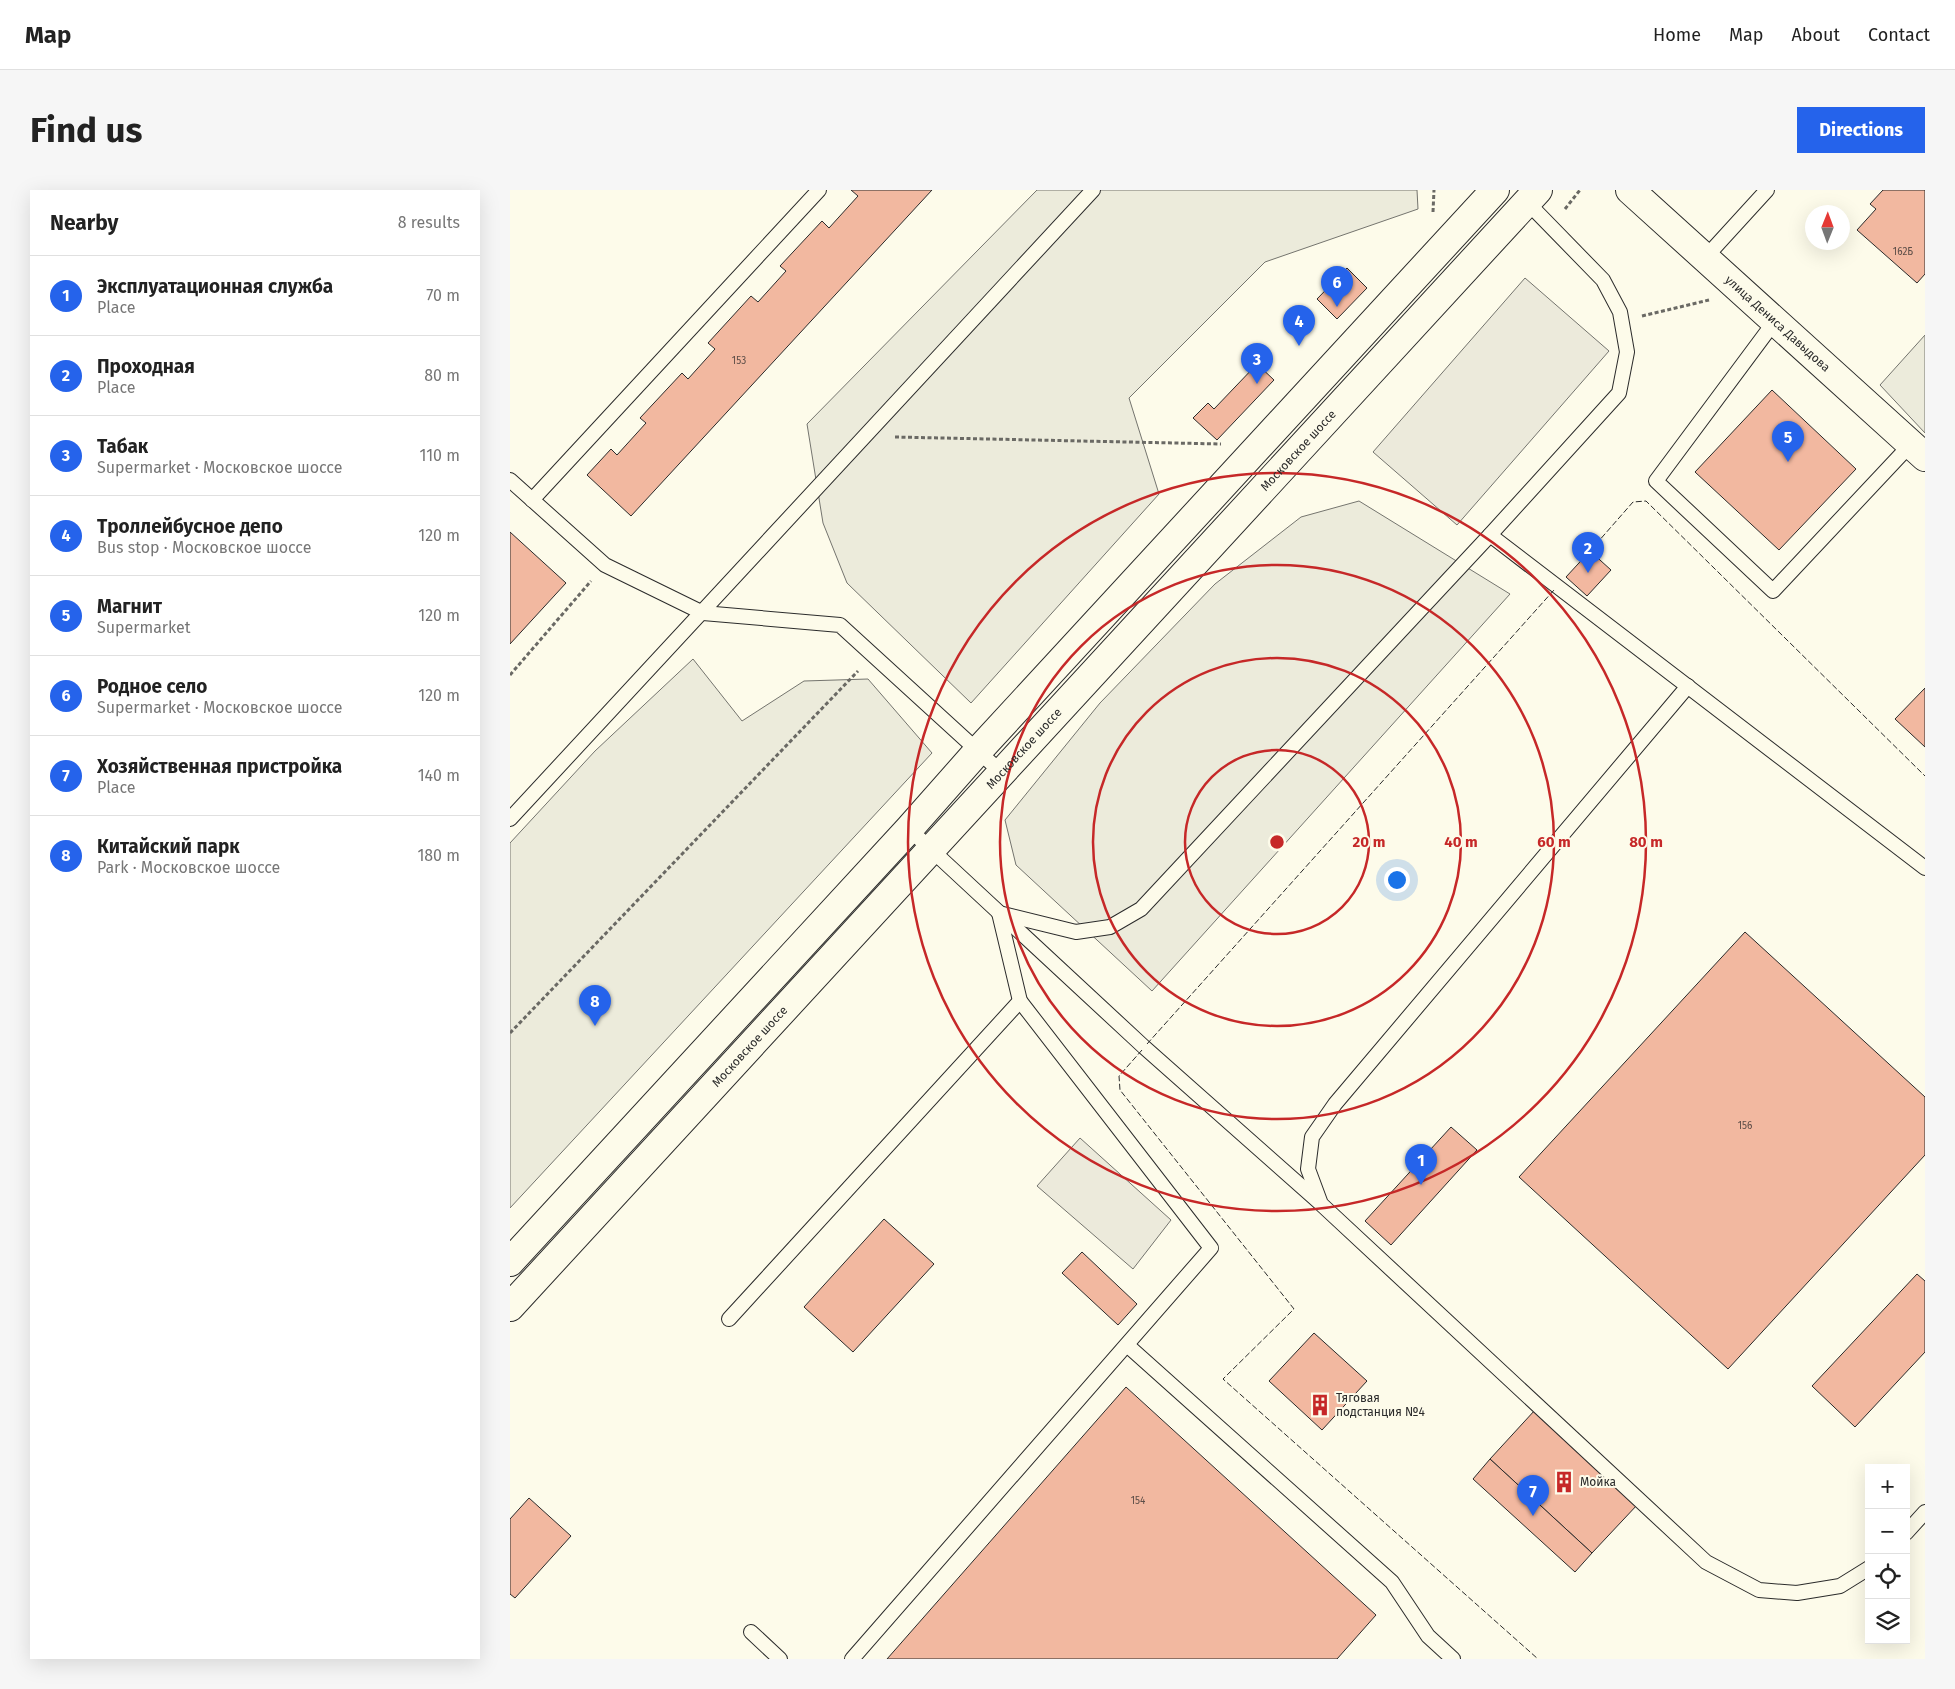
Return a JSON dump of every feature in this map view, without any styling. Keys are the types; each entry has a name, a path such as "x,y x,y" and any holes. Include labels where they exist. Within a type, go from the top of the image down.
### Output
{"main road":[{"path":"510,1262 1495,190"},
{"name":"улица Дениса Давыдова","path":"1630,190 1918,451"},
{"name":"Московское шоссе","path":"510,1307 1532,196"}],"lane":[{"path":"532,500 819,190"},
{"path":"510,820 1093,190"},
{"path":"1705,258 1767,190"},
{"path":"999,913 1076,932 1110,927 1141,909 1490,535 1619,393 1627,352 1620,312 1602,280 1532,196"},
{"path":"1775,320 1656,481 1773,591 1918,451"},
{"path":"510,480 605,565 702,613 840,625 1001,772"},
{"path":"1490,535 1925,868"},
{"path":"1320,1204 1308,1169 1312,1137 1335,1104 1688,686"},
{"path":"909,829 1144,1048 1320,1204 1706,1562 1759,1590 1797,1593 1840,1586 1865,1570"},
{"path":"852,1659 1211,1248 1020,1001 999,913"},
{"path":"728,1319 1020,1001"},
{"path":"1127,1345 1392,1582 1428,1636 1454,1659"},
{"path":"1910,1529 1925,1512"},
{"path":"751,1632 780,1659"}],"path":[{"path":"1433,216 1434,190"},
{"path":"866,436 1221,444 1228,437"},
{"path":"510,675 605,565"},
{"path":"510,1033 873,656"}],"shaded area":[{"path":"1037,190 1417,190 1418,209 1265,262 1129,398 1159,494 971,703 847,583 823,523 807,424"},
{"path":"1525,278 1609,351 1457,525 1373,452"},
{"path":"1925,335 1925,433 1880,385"},
{"path":"1359,501 1510,594 1152,991 1016,865 1005,820 1100,703 1215,584 1301,517"},
{"path":"693,659 742,721 804,681 868,679 932,753 510,1208 510,843 595,751"},
{"path":"1080,1138 1171,1220 1133,1269 1037,1186"}],"building":[{"path":"851,190 932,190 631,516 587,475 611,449 617,455 646,423 640,418 682,373 688,379 715,349 708,343 751,296 758,302 786,271 780,266 822,221 829,228 858,196"},
{"path":"1883,190 1925,190 1925,274 1917,283 1857,230 1876,209 1870,204"},
{"path":"1347,268 1367,288 1337,319 1317,299"},
{"path":"1257,364 1274,380 1217,440 1193,418 1208,403 1214,409"},
{"path":"1772,390 1856,469 1779,550 1695,472"},
{"path":"510,532 566,583 510,644"},
{"path":"1590,551 1611,570 1587,596 1566,577"},
{"path":"1925,688 1925,747 1895,719"},
{"path":"1745,932 1925,1097 1925,1155 1728,1369 1519,1177"},
{"path":"1451,1127 1477,1150 1391,1245 1365,1221"},
{"path":"884,1219 934,1264 853,1352 804,1307"},
{"path":"1082,1252 1137,1304 1118,1325 1062,1273"},
{"path":"1917,1274 1925,1281 1925,1352 1855,1427 1812,1386"},
{"name":"Тяговая подстанция №4","path":"1314,1333 1367,1381 1322,1430 1269,1381"},
{"path":"1126,1387 1376,1615 1337,1659 887,1659"},
{"name":"Мойка","path":"1535,1410 1638,1504 1592,1553 1490,1459"},
{"path":"1490,1459 1592,1553 1575,1572 1473,1479"},
{"path":"529,1498 571,1536 515,1598 510,1594 510,1519"}],"fence":[{"path":"1590,551 1633,502 1646,501 1925,776"},
{"path":"1147,1044 1554,590"},
{"path":"1142,1050 1119,1076 1120,1090 1294,1309 1223,1379 1538,1659"}],"place":[{"name":"Родное село","path":"1337,307"},
{"name":"Троллейбусное депо","path":"1299,346"},
{"name":"Табак","path":"1257,384"},
{"name":"Магнит","path":"1788,462"},
{"name":"Проходная","path":"1588,573"},
{"name":"Китайский парк","path":"595,1026"},
{"name":"Эксплуатационная служба","path":"1421,1185"},
{"name":"Тяговая подстанция №4","path":"1320,1405"},
{"name":"Мойка","path":"1564,1482"},
{"name":"Хозяйственная пристройка","path":"1533,1516"}]}
